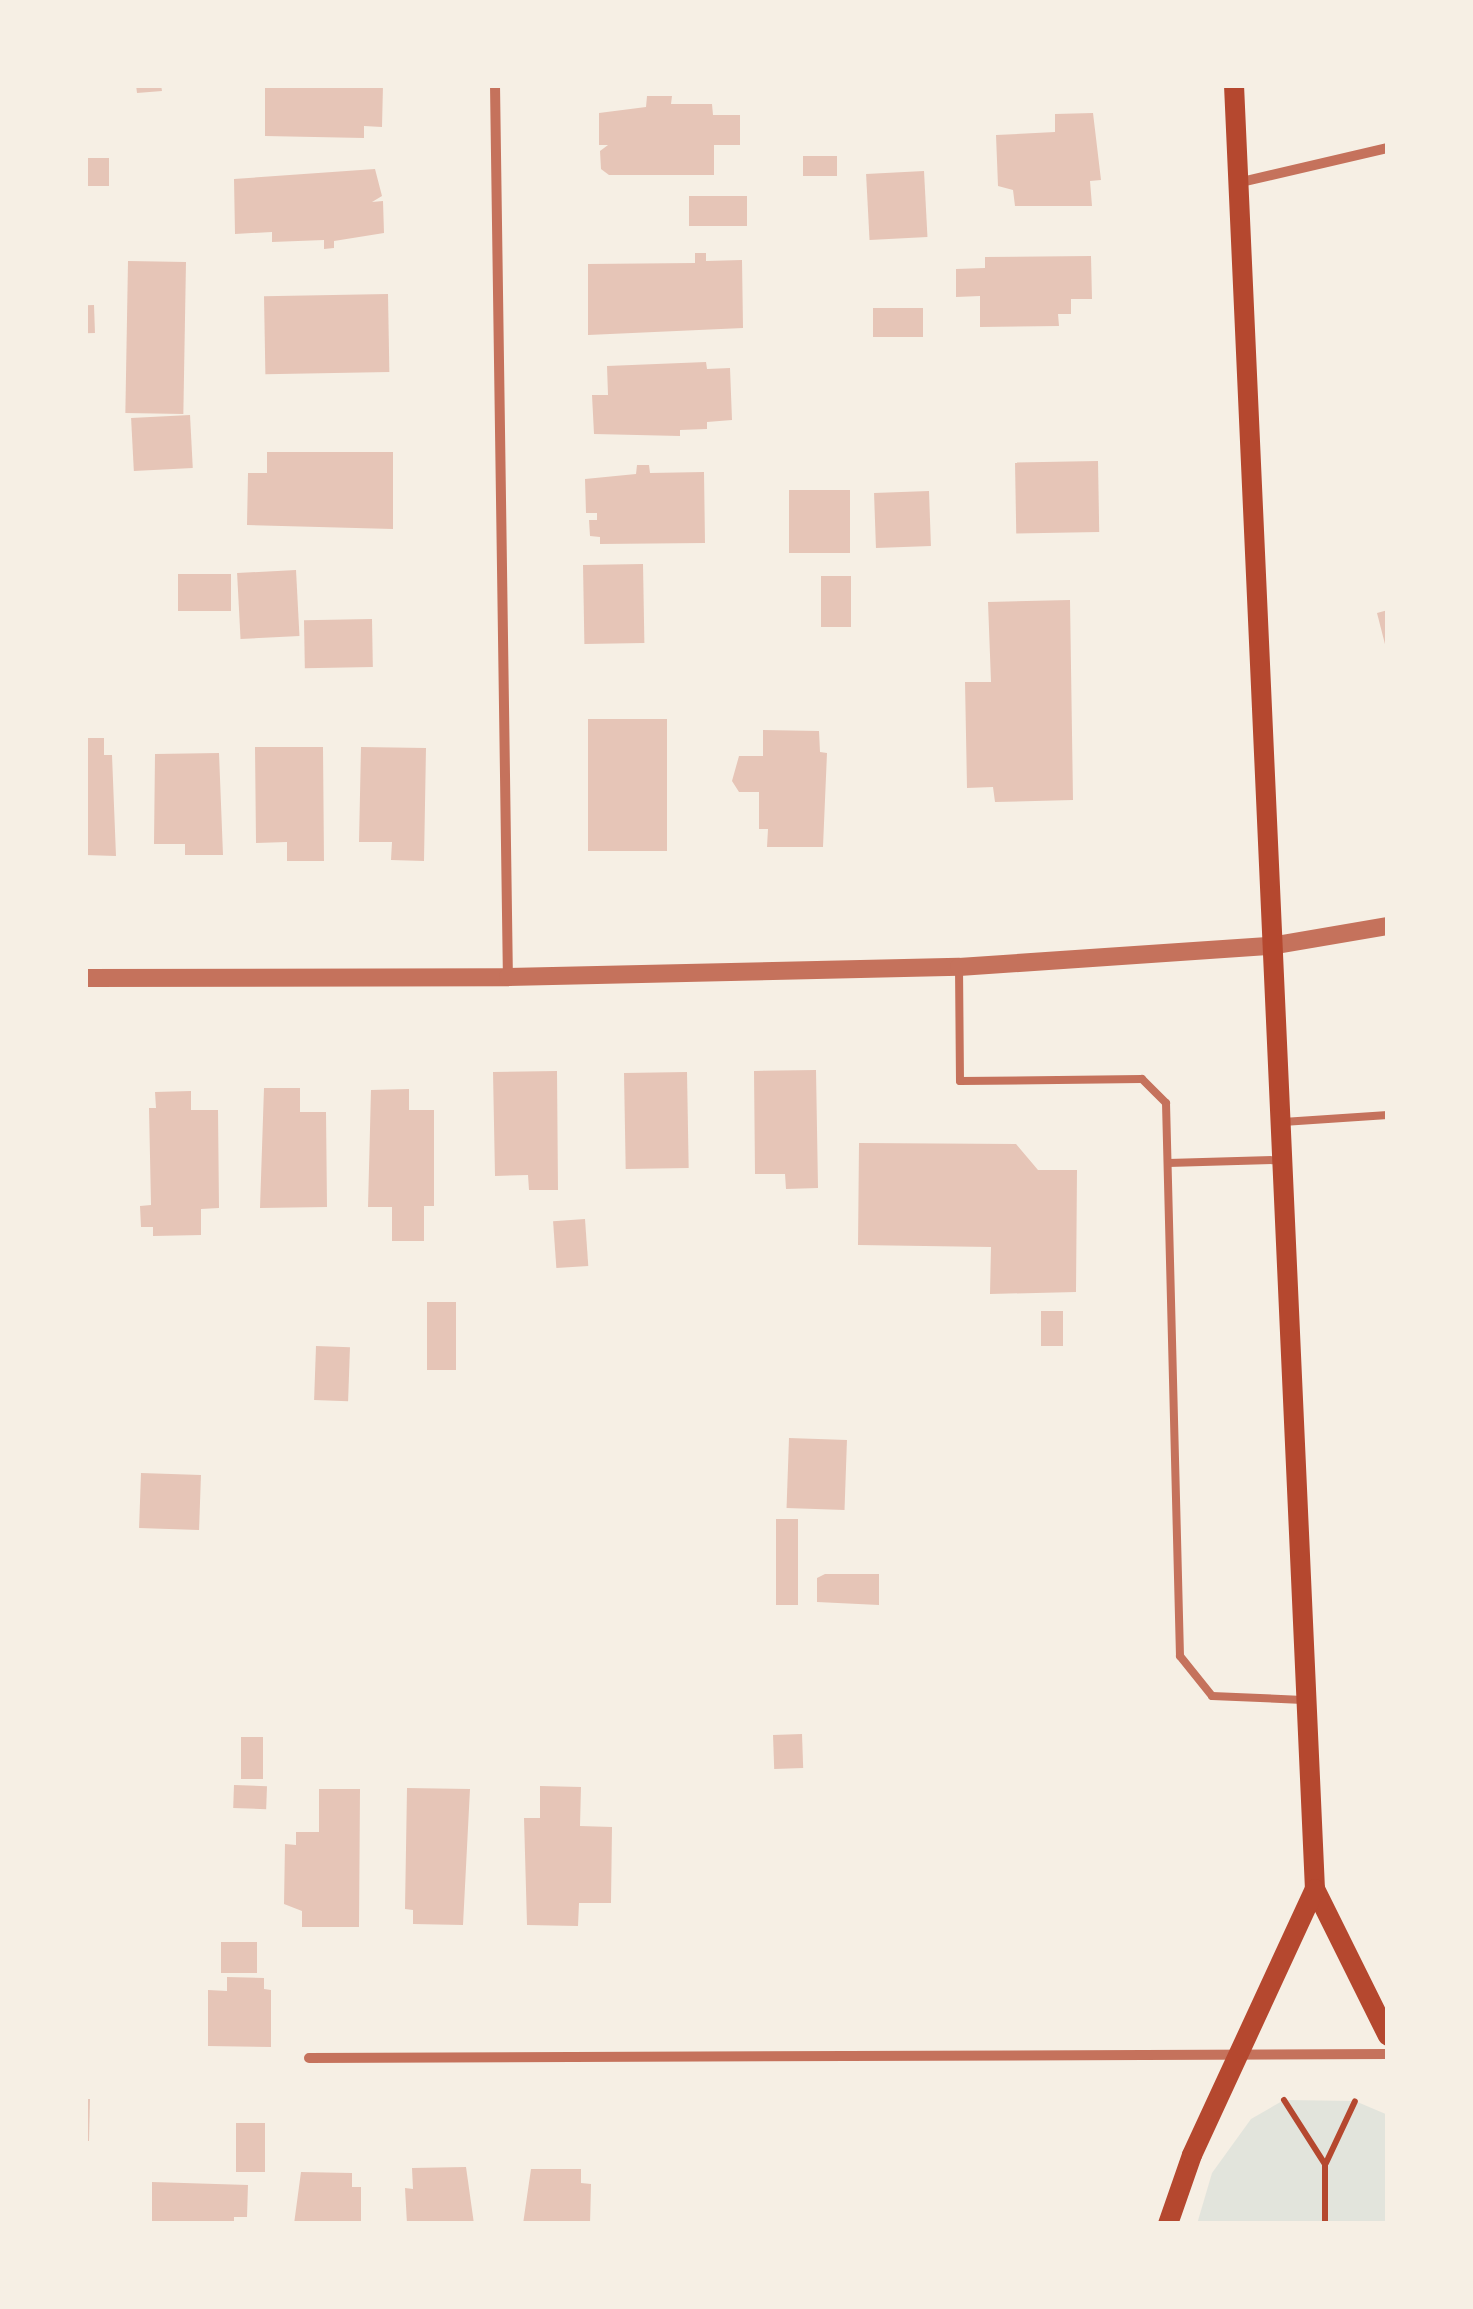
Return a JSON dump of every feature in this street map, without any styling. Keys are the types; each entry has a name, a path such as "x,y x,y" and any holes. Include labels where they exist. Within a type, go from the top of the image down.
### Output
{"main road":[{"path":"1234,85 1314,1889 1388,2036"},
{"path":"1168,2224 1238,2054 1314,1889"}],"street":[{"path":"495,85 508,978"},
{"path":"1236,184 1388,148"},
{"path":"85,978 508,978 959,967 1272,946 1388,926"},
{"path":"309,2058 1388,2054"}],"lane":[{"path":"959,967 960,1081 1142,1079 1166,1102 1180,1656 1212,1696 1306,1700"},
{"path":"1279,1122 1388,1115"},
{"path":"1168,1162 1281,1160"}],"path":[{"path":"1284,2100 1325,2164"},
{"path":"1325,2224 1325,2164 1354,2101"}],"shaded area":[{"path":"1284,2100 1355,2101 1388,2115 1388,2224 1197,2224 1212,2173 1251,2119"}],"building":[{"path":"136,85 161,85 162,91 137,93"},
{"path":"265,85 383,85 382,127 364,126 364,138 265,136"},
{"path":"647,96 672,96 671,104 712,104 713,115 740,115 740,145 714,145 714,175 609,175 601,169 600,151 608,145 599,145 599,113 646,107"},
{"path":"1093,113 1101,180 1090,181 1092,206 1015,206 1013,190 998,186 996,135 1055,132 1055,114"},
{"path":"803,156 837,156 837,176 803,176"},
{"path":"85,158 109,158 109,186 85,186"},
{"path":"375,169 382,196 372,202 383,201 384,233 334,241 334,248 324,249 324,240 272,242 272,232 235,234 234,179"},
{"path":"924,171 927,237 870,240 866,174"},
{"path":"689,196 747,196 747,226 689,226"},
{"path":"695,253 706,253 706,261 742,260 743,328 588,335 588,264 695,263"},
{"path":"1091,256 1092,299 1071,299 1071,314 1058,314 1059,326 980,327 980,296 956,297 956,269 985,268 985,257"},
{"path":"128,261 186,262 183,414 125,413"},
{"path":"388,294 389,372 265,374 264,296"},
{"path":"85,305 94,305 95,333 86,333"},
{"path":"873,308 923,308 923,337 873,337"},
{"path":"706,362 707,369 730,368 732,420 707,422 707,429 680,430 680,436 594,434 592,395 608,395 607,366"},
{"path":"190,415 193,468 134,471 131,418"},
{"path":"267,452 393,452 393,529 247,525 248,473 267,473"},
{"path":"1098,461 1099,532 1016,533 1015,462"},
{"path":"637,465 649,465 650,473 704,472 705,543 600,544 600,537 590,536 589,520 597,520 597,513 586,513 585,479 636,474"},
{"path":"789,490 850,490 850,553 789,553"},
{"path":"929,491 931,546 876,548 874,493"},
{"path":"643,564 644,643 584,644 583,565"},
{"path":"296,570 299,636 241,639 237,573"},
{"path":"178,574 231,574 231,611 178,611"},
{"path":"821,576 851,576 851,627 821,627"},
{"path":"1070,600 1073,800 995,802 993,787 967,788 965,682 991,682 988,602"},
{"path":"1388,610 1388,652 1387,652 1377,613"},
{"path":"372,619 373,667 305,668 304,620"},
{"path":"588,719 667,719 667,851 588,851"},
{"path":"763,730 819,731 820,752 827,753 823,847 767,847 768,829 759,829 759,792 739,792 732,781 739,756 763,756"},
{"path":"85,738 104,738 104,755 112,755 116,856 85,855"},
{"path":"255,747 323,747 324,861 287,861 287,842 256,843"},
{"path":"361,747 426,748 424,861 391,860 392,842 359,842"},
{"path":"219,753 223,855 185,855 185,844 154,844 155,754"},
{"path":"816,1070 818,1188 786,1189 785,1174 755,1174 754,1071"},
{"path":"557,1071 558,1190 529,1190 528,1175 495,1176 493,1072"},
{"path":"687,1072 689,1168 626,1169 624,1073"},
{"path":"264,1088 300,1088 300,1112 326,1112 327,1207 260,1208"},
{"path":"409,1089 409,1110 434,1110 434,1206 424,1206 424,1241 392,1241 392,1207 368,1207 371,1090"},
{"path":"191,1091 191,1110 218,1110 219,1208 201,1209 201,1235 153,1236 153,1227 141,1227 140,1206 151,1205 149,1108 156,1108 155,1092"},
{"path":"859,1143 1016,1144 1038,1170 1077,1170 1076,1292 990,1294 991,1247 858,1245"},
{"path":"585,1219 588,1266 556,1268 553,1221"},
{"path":"427,1302 456,1302 456,1370 427,1370"},
{"path":"1041,1311 1063,1311 1063,1346 1041,1346"},
{"path":"316,1346 350,1347 348,1401 314,1400"},
{"path":"789,1438 847,1440 845,1510 787,1508"},
{"path":"141,1473 201,1475 199,1530 139,1528"},
{"path":"776,1519 798,1519 798,1605 776,1605"},
{"path":"825,1574 879,1574 879,1605 817,1602 817,1578"},
{"path":"802,1734 803,1768 774,1769 773,1735"},
{"path":"241,1737 263,1737 263,1779 241,1779"},
{"path":"234,1785 267,1786 266,1809 233,1808"},
{"path":"540,1786 581,1787 580,1826 612,1827 611,1903 579,1903 578,1926 527,1925 524,1818 540,1818"},
{"path":"407,1788 470,1789 463,1925 413,1924 413,1910 405,1909"},
{"path":"319,1789 360,1789 359,1927 302,1927 302,1911 284,1904 285,1844 296,1845 296,1832 319,1832"},
{"path":"221,1942 257,1942 257,1973 221,1973"},
{"path":"227,1977 264,1978 264,1989 271,1990 271,2047 208,2046 208,1990 227,1991"},
{"path":"85,2099 90,2099 89,2141 85,2141"},
{"path":"236,2123 265,2123 265,2172 236,2172"},
{"path":"466,2167 474,2224 407,2224 405,2188 413,2189 412,2168"},
{"path":"531,2169 581,2169 581,2183 591,2184 590,2224 523,2224"},
{"path":"301,2172 352,2173 352,2187 361,2187 361,2224 294,2224"},
{"path":"152,2182 248,2185 247,2217 234,2217 234,2224 152,2222"}]}
